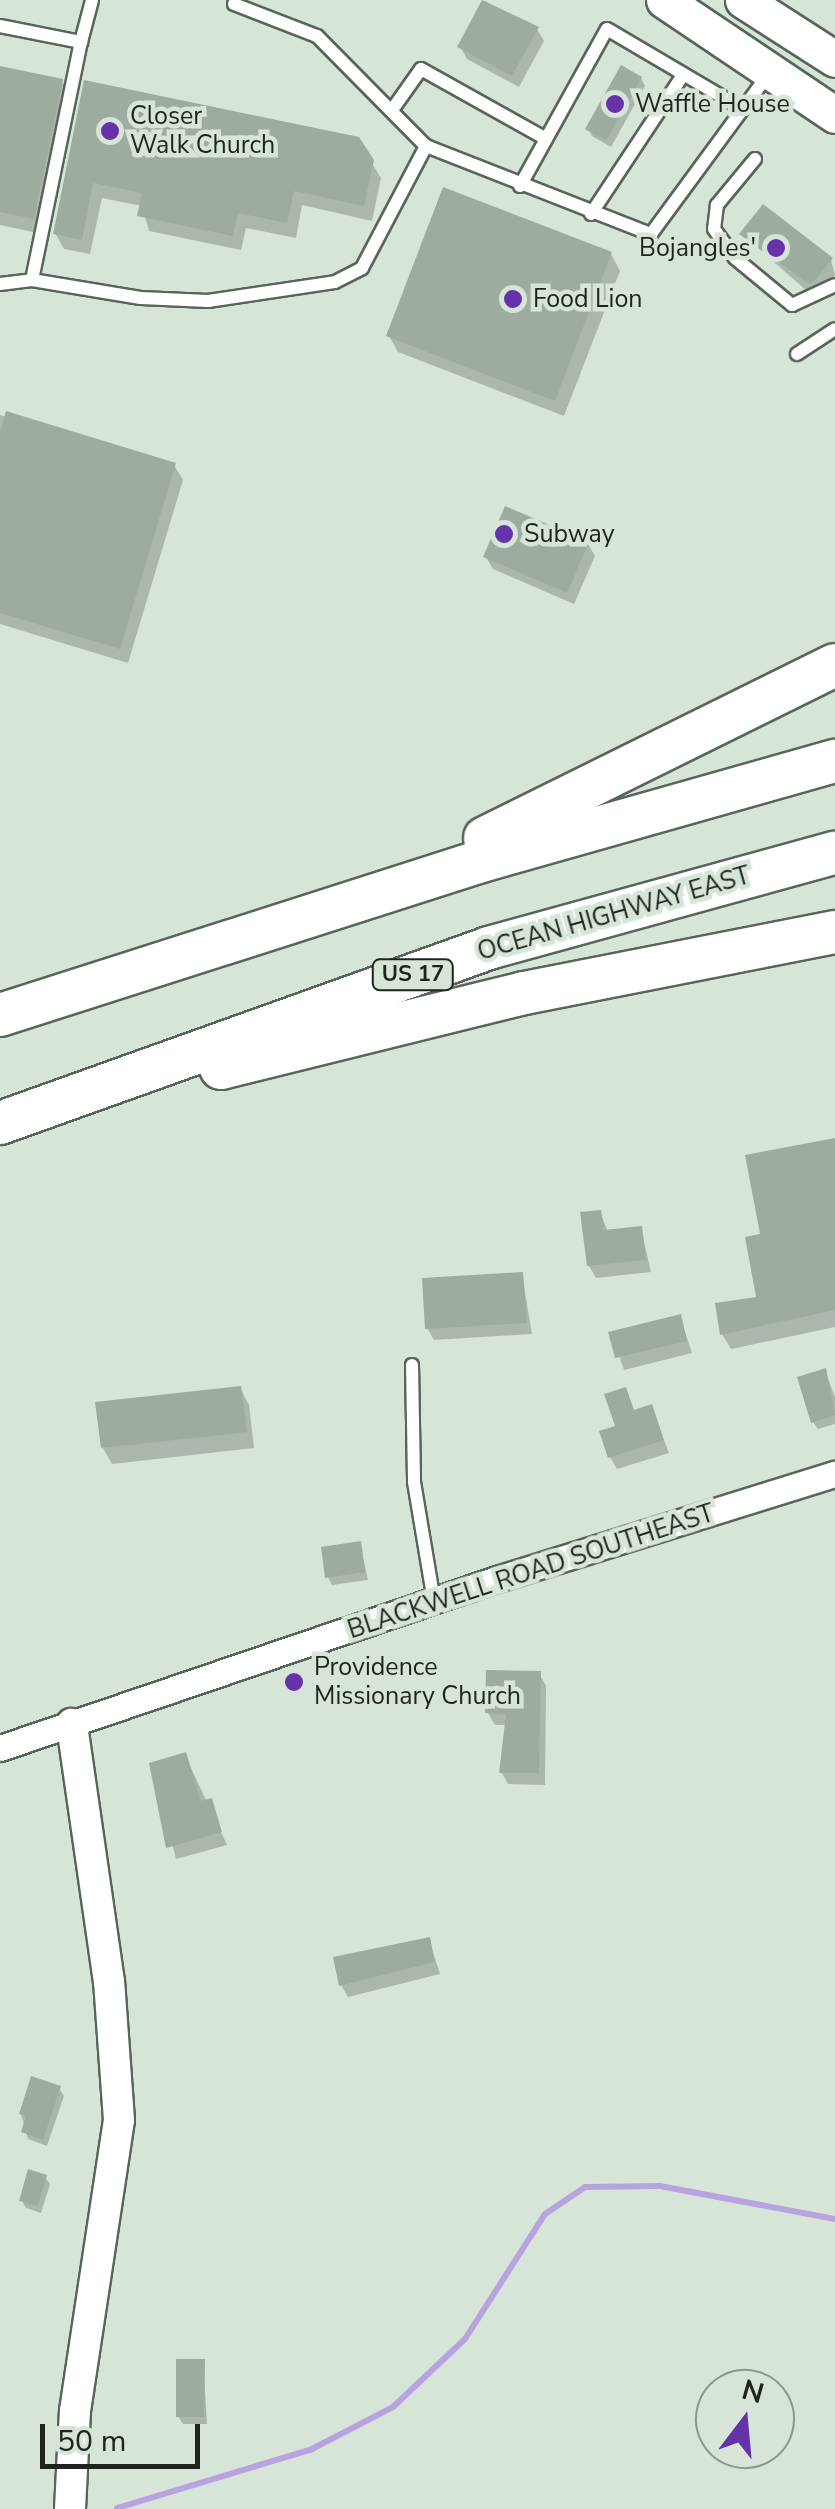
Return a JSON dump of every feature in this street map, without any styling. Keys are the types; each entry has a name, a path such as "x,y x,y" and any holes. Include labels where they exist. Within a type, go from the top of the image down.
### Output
{"highway":[{"path":"201,950 486,838 835,665"},
{"path":"0,1016 683,801 835,761"},
{"name":"OCEAN HIGHWAY EAST","path":"6,1121 489,948 835,853"},
{"path":"6,1121 524,993 835,932"}],"main road":[{"path":"743,0 835,59"},
{"path":"673,5 835,115"},
{"path":"673,5 782,54 835,88"}],"street":[{"name":"BLACKWELL ROAD SOUTHEAST","path":"0,1748 434,1601 835,1474"},
{"path":"70,2509 75,2411 119,2120 109,1982 72,1724"}],"lane":[{"path":"32,280 92,0"},
{"path":"231,1 316,36 426,146 520,186 651,234 772,70"},
{"path":"0,26 80,42"},
{"path":"520,186 606,29 741,108"},
{"path":"392,110 421,69 546,139"},
{"path":"592,214 684,75"},
{"path":"0,284 32,280 141,298 208,300 335,282 362,268 426,146"},
{"path":"754,159 717,205 714,228 735,258 792,305 835,285"},
{"path":"797,354 835,329"},
{"path":"412,1365 414,1482 434,1601"}],"building":[{"path":"482,0 539,27 512,76 457,47"},
{"path":"621,65 642,77 606,141 585,129"},
{"path":"0,66 63,79 34,219 0,212"},
{"path":"84,80 359,137 374,160 364,206 294,191 287,223 238,213 233,236 137,216 142,193 93,183 82,240 53,234"},
{"path":"443,187 612,252 555,401 386,336"},
{"path":"763,204 833,258 811,285 739,234"},
{"path":"6,411 176,463 120,649 0,613 0,432"},
{"path":"505,506 589,542 567,593 483,557"},
{"path":"835,1138 835,1310 720,1335 715,1303 756,1297 745,1237 760,1234 745,1155"},
{"path":"601,1210 604,1230 642,1226 646,1260 587,1266 580,1212"},
{"path":"523,1272 527,1323 425,1329 422,1278"},
{"path":"681,1314 687,1341 615,1358 608,1332"},
{"path":"826,1368 835,1415 811,1423 797,1377"},
{"path":"241,1386 247,1432 101,1448 95,1402"},
{"path":"626,1387 634,1410 652,1404 664,1440 608,1458 599,1431 615,1426 604,1394"},
{"path":"361,1541 365,1572 325,1578 321,1547"},
{"path":"486,1670 541,1671 539,1773 499,1773 506,1714 485,1713"},
{"path":"186,1752 201,1801 212,1798 222,1832 166,1848 149,1763"},
{"path":"430,1937 435,1962 339,1986 333,1957"},
{"path":"31,2076 61,2086 43,2140 21,2132 26,2116 19,2114"},
{"path":"28,2169 47,2175 38,2206 19,2201"},
{"path":"176,2359 205,2359 204,2417 176,2417"}],"waterway":[{"path":"117,2508 312,2449 393,2407 465,2339 545,2214 585,2187 660,2186 835,2219"}],"place":[{"name":"Waffle House","path":"615,104"},
{"name":"Closer Walk Church","path":"110,131"},
{"name":"Bojangles'","path":"776,248"},
{"name":"Food Lion","path":"513,299"},
{"name":"Subway","path":"504,534"},
{"name":"Providence Missionary Church","path":"294,1682"}]}
